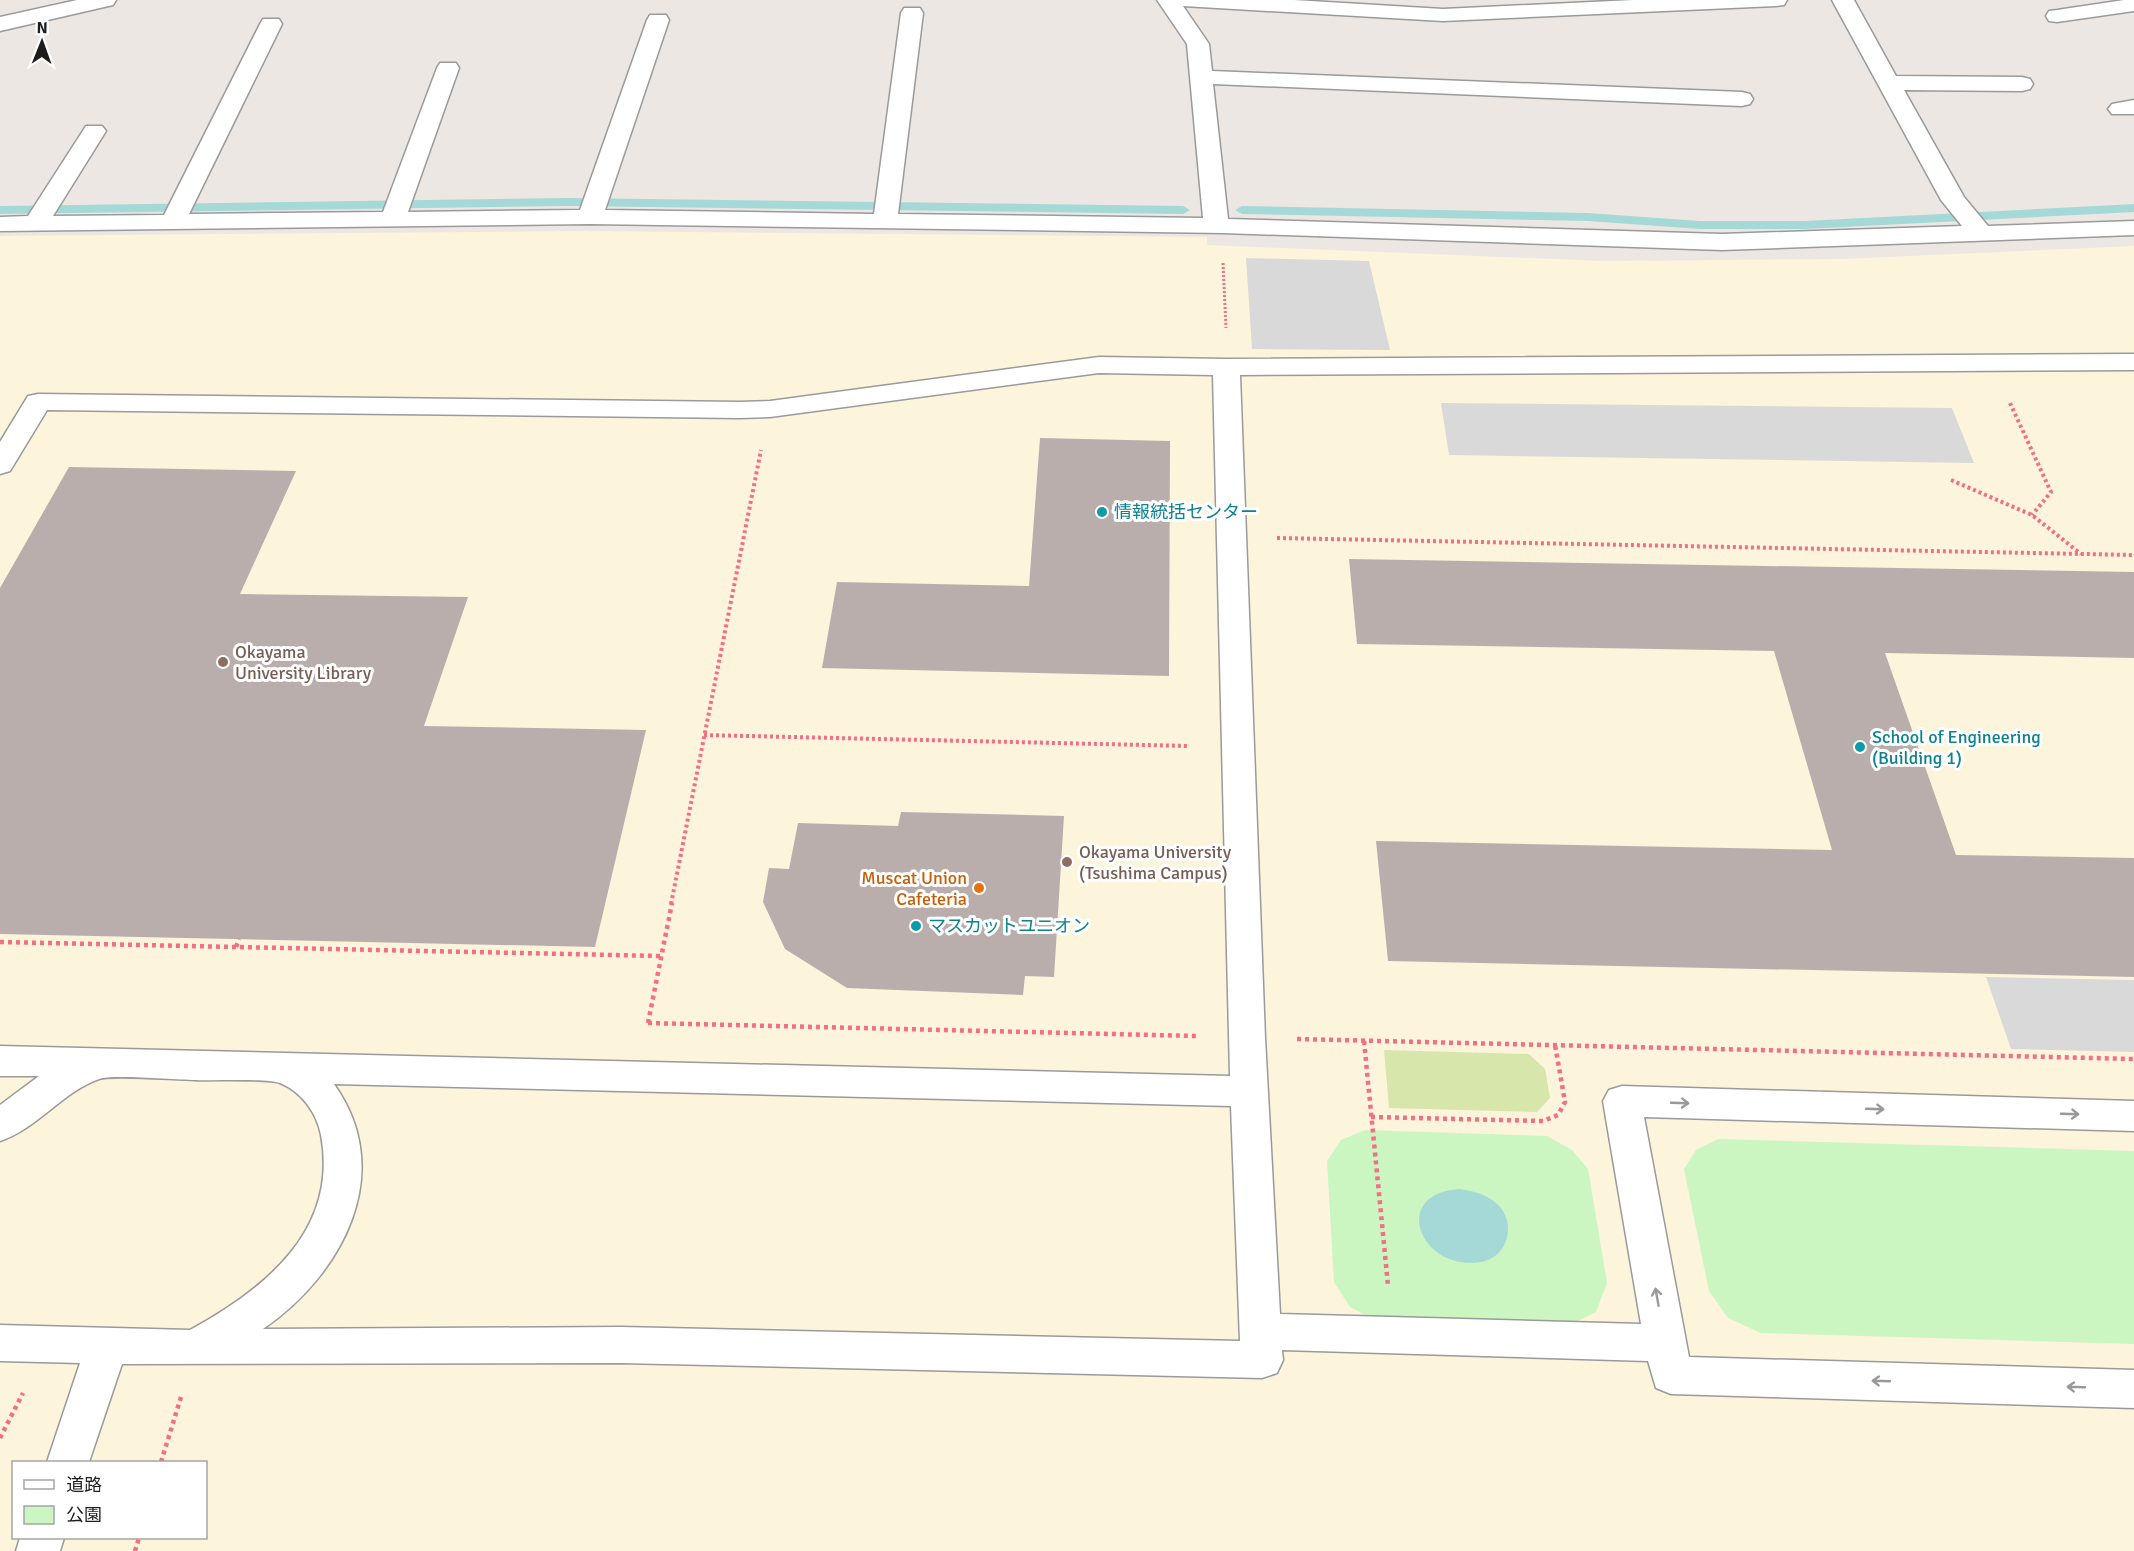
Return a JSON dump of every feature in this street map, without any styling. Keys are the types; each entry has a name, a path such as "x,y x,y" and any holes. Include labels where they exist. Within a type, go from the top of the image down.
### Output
{"street":[{"path":"0,24 105,0"},
{"path":"1168,0 1198,44 1220,226"},
{"path":"1182,0 1443,15 1776,0"},
{"path":"1843,0 1953,200 1972,222"},
{"path":"2057,16 2134,5"},
{"path":"886,211 912,13"},
{"path":"593,208 658,20"},
{"path":"177,214 271,24"},
{"path":"397,210 448,68"},
{"path":"1201,77 1742,99"},
{"path":"1890,83 2022,84"},
{"path":"42,214 94,131"},
{"path":"0,224 42,214 593,208 886,211 1220,226 1722,242 1972,222 2134,228"},
{"path":"0,465 38,402 770,408 1099,365 1226,367 2134,362"},
{"path":"0,1343 195,1348 621,1345 1262,1360 1247,1038 1226,367"},
{"path":"0,1061 1250,1091"},
{"path":"0,1126 45,1091 95,1064"},
{"path":"195,1348 236,1325 270,1300 313,1254 339,1205 345,1155 333,1111 315,1088 287,1068"},
{"path":"2134,1116 1622,1101 1671,1375 2134,1389"},
{"path":"1260,1331 1665,1343"},
{"path":"68,1461 107,1346"}],"path":[{"path":"1220,226 1226,367"},
{"path":"1993,364 2051,492 2032,515"},
{"path":"638,1076 770,408"},
{"path":"1951,480 2032,515 2081,554"},
{"path":"1231,537 2134,555"},
{"path":"704,735 1238,747"},
{"path":"236,947 239,939"},
{"path":"0,942 661,956"},
{"path":"648,1023 2134,1059"},
{"path":"1364,1041 1393,1335"},
{"path":"1371,1117 1543,1121 1558,1115 1565,1102 1555,1045"},
{"path":"161,1461 195,1348"}],"shaded area":[{"name":"Okayama University (Tsushima Campus)","path":"583,231 1207,237 1207,245 1602,261 1842,259 2134,246 2134,1551 0,1551 0,236"},
{"path":"1246,258 1369,261 1390,350 1252,349"},
{"path":"1441,403 1952,408 1974,463 1449,455"},
{"path":"1986,977 2134,980 2134,1052 2011,1049"}],"green space":[{"path":"1384,1050 1529,1054 1545,1069 1550,1098 1537,1112 1389,1108"},
{"path":"1365,1130 1547,1136 1572,1150 1588,1169 1607,1283 1596,1312 1568,1326 1381,1323 1350,1307 1334,1282 1327,1161 1341,1140"},
{"path":"1718,1139 2134,1151 2134,1344 1761,1333 1728,1318 1709,1291 1684,1169 1696,1150"}],"water":[{"path":"1460,1189 1488,1197 1501,1208 1505,1216 1508,1224 1506,1241 1497,1255 1490,1259 1481,1262 1460,1262 1442,1255 1429,1244 1421,1231 1419,1216 1425,1204 1438,1194"}],"building":[{"name":"情報統括センター","path":"1040,438 1170,441 1169,676 822,668 837,582 1029,586"},
{"name":"Okayama University Library","path":"69,467 296,471 240,594 468,597 424,726 646,730 595,947 0,934 0,588"},
{"name":"School of Engineering (Building 1)","path":"1349,559 2134,572 2134,658 1885,653 1956,855 2134,858 2134,977 1388,961 1376,841 1832,850 1774,651 1357,644"},
{"name":"マスカットユニオン","path":"901,812 1064,816 1054,977 1025,976 1023,995 847,988 785,949 763,902 769,868 789,869 798,823 898,826"}],"waterway":[{"path":"0,210 568,202 1183,210"},
{"path":"1242,210 1588,217 1700,225 1805,225 2134,208"}],"place":[{"name":"情報統括センター","path":"1102,512"},
{"name":"Okayama University Library","path":"223,662"},
{"name":"School of Engineering (Building 1)","path":"1860,747"},
{"name":"Okayama University (Tsushima Campus)","path":"1067,862"},
{"name":"Muscat Union Cafeteria","path":"979,888"},
{"name":"マスカットユニオン","path":"916,926"}]}
